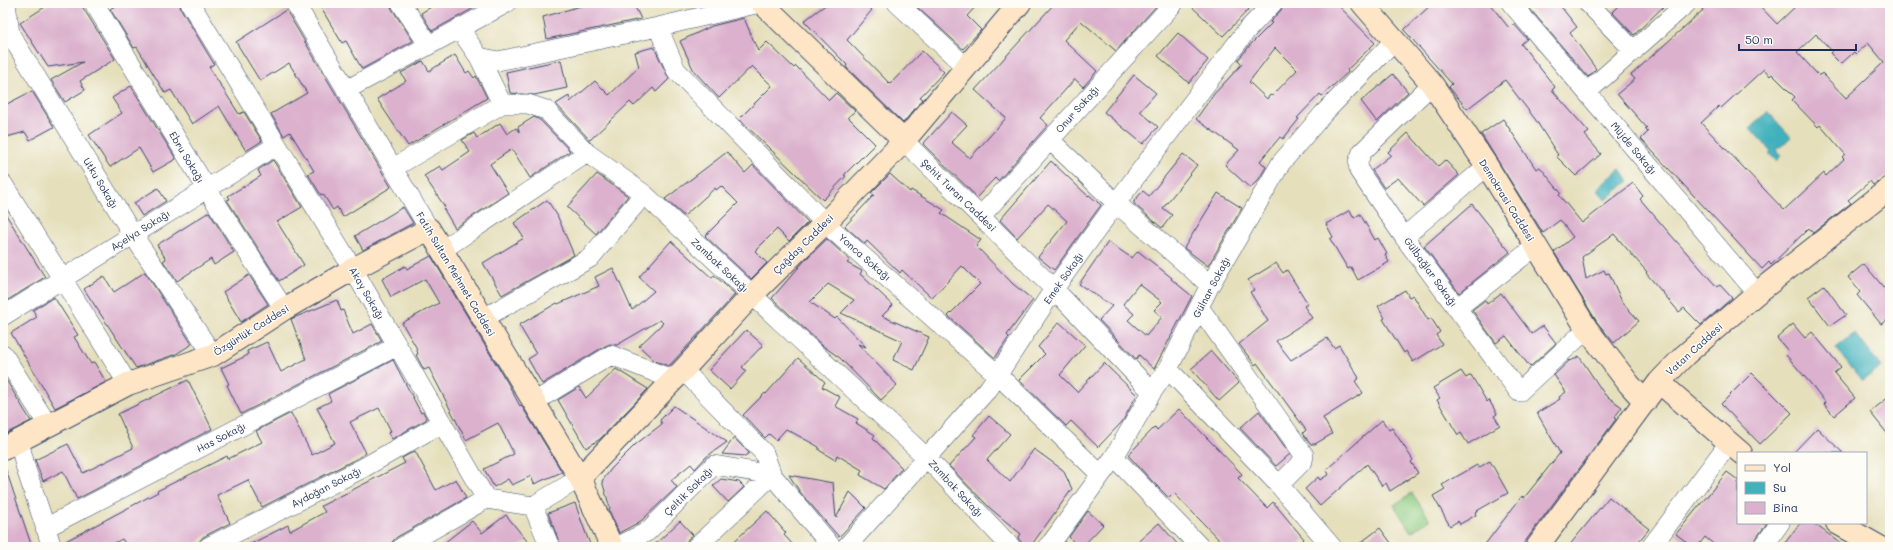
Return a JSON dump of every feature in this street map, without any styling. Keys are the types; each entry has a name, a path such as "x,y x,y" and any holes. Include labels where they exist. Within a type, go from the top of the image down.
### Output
{"street":[{"name":"Utku Sokağı","path":"6,3 10,34 133,235 212,355"},
{"name":"Ebru Sokağı","path":"94,3 207,189 284,309"},
{"name":"Akay Sokağı","path":"190,3 353,269 486,498"},
{"name":"Fatih Sultan Mehmet Caddesi","path":"295,3 580,478 613,547"},
{"path":"401,3 428,44"},
{"path":"346,90 428,44 507,3"},
{"path":"479,57 498,60 761,3"},
{"name":"Şehit Turan Caddesi","path":"761,3 981,216 1054,289 1152,392"},
{"path":"897,3 967,68"},
{"name":"Çağdaş Caddesi","path":"580,478 679,375 752,294 825,223 904,141 967,68 1020,3"},
{"name":"Onur Sokağı","path":"981,216 1174,3"},
{"name":"Emek Sokağı","path":"846,547 927,458 998,376 1054,289 1116,203 1247,30 1273,3"},
{"name":"Demokrasi Caddesi","path":"1362,3 1432,84 1487,166 1587,330 1644,402"},
{"name":"Müjde Sokağı","path":"1511,3 1758,293"},
{"path":"1588,3 1634,51"},
{"path":"1586,92 1687,3"},
{"name":"Yonca Sokağı","path":"658,26 676,70 825,223 998,376 1101,475"},
{"path":"393,168 502,104 479,57 459,28"},
{"name":"Gülnar Sokağı","path":"1052,546 1114,457 1152,392 1168,369 1210,285 1281,163 1323,114 1394,41"},
{"name":"Gülbağlar Sokağı","path":"1432,84 1362,152 1358,162 1359,171 1404,237 1519,392 1587,330"},
{"name":"Zambak Sokağı","path":"502,104 528,104 546,110 587,152 644,194 927,458 1011,547"},
{"path":"1050,140 1116,203 1210,285"},
{"name":"Açelya Sokağı","path":"3,316 277,145"},
{"path":"442,250 587,152"},
{"path":"1404,237 1487,166"},
{"path":"3,184 128,384"},
{"name":"Vatan Caddesi","path":"1537,547 1659,382 1685,355 1758,293 1890,188"},
{"path":"484,318 590,258 644,194"},
{"name":"Özgürlük Caddesi","path":"11,445 128,384 212,355 284,309 353,269 430,229"},
{"path":"1457,308 1536,246"},
{"path":"1199,307 1304,455 1303,461 1279,485"},
{"name":"Has Sokağı","path":"45,528 397,346"},
{"path":"3,354 48,425"},
{"path":"534,402 611,355 679,375 764,453 772,475 832,547"},
{"path":"1168,369 1279,485 1332,547"},
{"path":"1651,547 1735,448 1659,382"},
{"name":"Aydoğan Sokağı","path":"208,547 363,468 442,423"},
{"path":"11,445 26,469 52,547"},
{"path":"1114,457 1200,547"},
{"name":"Çeltik Sokağı","path":"613,547 647,532 714,465 772,475"},
{"path":"696,547 772,475"},
{"path":"402,547 486,498 532,506 580,478"},
{"path":"532,506 545,544"},
{"path":"1763,547 1779,524"},
{"path":"1839,524 1872,545"}],"green space":[{"path":"1412,493 1430,520 1411,532 1394,505"}],"water":[{"path":"1768,112 1791,137 1777,150 1781,156 1776,161 1769,153 1771,151 1750,128"},
{"path":"1620,169 1629,181 1606,200 1597,189"},
{"path":"1855,333 1881,367 1862,381 1836,348"}],"building":[{"path":"51,3 80,3 115,59 80,81 85,90 65,102 51,80 83,62 48,67 20,23"},
{"path":"120,3 179,3 181,9 214,64 209,67 239,114 244,112 262,141 246,151 219,106 192,124 171,90 165,93 137,47 134,48 110,9"},
{"path":"318,3 390,3 392,9 413,41 362,69 346,41 342,43"},
{"path":"438,3 471,3 474,8 432,31 421,13"},
{"path":"591,3 633,3 641,19 547,39 543,17"},
{"path":"828,3 865,3 872,10 847,40 890,84 922,51 944,72 920,97 923,99 903,123 846,67 847,65 804,21"},
{"path":"922,3 979,3 967,16 981,30 963,49 918,8"},
{"path":"1055,3 1159,3 1116,51 1081,21 1064,40 1097,71 1083,87 1075,79 1040,118 1048,125 998,181 995,178 977,197 923,144 952,112 967,125 951,142 970,158 1006,118 975,90"},
{"path":"1188,3 1258,3 1255,6 1254,4 1223,36"},
{"path":"1284,3 1336,3 1375,43 1347,70 1348,72 1322,96 1320,94 1297,118 1299,119 1283,139 1280,137 1260,161 1266,167 1259,179 1250,188 1225,165 1239,150 1196,119 1214,94 1242,64 1238,60 1251,44 1272,23 1270,22 1281,10","holes":["1275,48 1297,70 1272,96 1270,95 1267,99 1249,82"]},
{"path":"1433,3 1489,3 1509,28 1514,24 1527,39 1521,44 1555,87 1552,90 1589,132 1585,135 1601,154 1576,176 1556,156 1558,155 1535,119 1505,80 1467,109 1449,87 1452,84 1404,30"},
{"path":"1525,3 1558,3 1577,27 1570,33 1596,69 1588,77"},
{"path":"1621,3 1667,3 1634,35 1612,12"},
{"path":"1698,3 1757,3 1777,24 1799,3 1890,3 1890,174 1873,185 1870,181 1848,200 1851,203 1813,233 1809,228 1771,265 1769,262 1762,269 1641,139 1648,132 1645,129 1647,128 1617,94 1635,79 1631,75 1703,10","holes":["1816,34 1832,51 1830,53 1841,64 1854,52 1856,54 1868,43 1884,62 1846,98 1822,73 1819,76 1797,52","1764,69 1770,76 1772,74 1795,97 1792,100 1818,127 1820,125 1845,154 1842,157 1844,159 1826,176 1824,173 1784,210 1701,123 1719,106 1721,108"]},
{"path":"286,10 391,187 343,217 337,207 333,210 323,194 321,195 308,174 314,171 290,132 284,136 271,114 307,93 289,63 260,81 236,42"},
{"path":"744,18 758,51 767,42 794,68 796,66 829,100 836,93 855,111 848,117 875,144 844,175 846,176 823,200 739,119 772,86 752,66 719,98 694,71 680,41 712,26"},
{"path":"1178,33 1208,60 1189,83 1158,56"},
{"path":"654,47 669,79 656,92 653,88 634,106 630,102 590,140 556,104 569,96 570,102 595,81 609,95 639,67 635,52"},
{"path":"455,55 466,73 469,71 474,78 476,76 487,98 408,146 377,99 406,81 401,73 423,61 429,71"},
{"path":"561,60 567,88 534,95 510,93 506,72"},
{"path":"1393,74 1408,92 1377,122 1361,101"},
{"path":"1134,75 1156,93 1140,111 1158,127 1143,144 1104,112"},
{"path":"131,86 176,159 153,172 139,148 110,167 89,135 122,113 112,98"},
{"path":"32,91 54,127 30,140 25,132 3,138 3,106"},
{"path":"534,117 540,120 570,151 530,178 512,149 490,164 508,193 455,228 443,208 445,207 424,176 440,166 443,170 470,152 462,140 474,133 477,138 500,123 507,134 516,128 519,132 518,127"},
{"path":"1503,119 1536,169 1540,167 1561,193 1559,195 1582,223 1633,183 1643,196 1640,199 1670,234 1717,287 1720,285 1732,298 1701,325 1684,308 1679,312 1614,234 1582,257 1586,279 1604,270 1606,274 1609,273 1622,302 1639,321 1614,343 1597,322 1554,252 1573,237 1560,220 1543,233 1481,134"},
{"path":"1408,133 1438,166 1445,160 1459,175 1423,206 1398,178 1384,188 1372,170 1391,155 1388,152"},
{"path":"727,152 745,173 753,165 808,222 789,241 777,229 755,251 767,263 751,279 705,236 738,203 721,186 716,190 715,188 684,216 665,199"},
{"path":"1183,154 1197,165 1163,208 1172,215 1162,228 1134,204 1134,201 1143,191 1149,196"},
{"path":"273,160 302,207 277,222 304,265 279,281 227,200 230,199 228,196 261,176 258,170"},
{"path":"1051,161 1088,196 1089,195 1101,205 1054,270 1038,257 1067,221 1048,204 1017,238 1000,220"},
{"path":"597,174 628,196 596,234 567,207"},
{"path":"890,174 910,192 911,190 944,210 941,213 981,240 976,246 1013,284 1033,300 1007,335 1009,337 995,358 948,316 980,284 962,266 932,298 902,270 900,273 867,241 865,244 845,226 874,195 871,193"},
{"path":"158,188 166,201 142,216 134,203"},
{"path":"1218,193 1242,208 1208,266 1184,248"},
{"path":"547,200 557,215 574,255 502,295 483,263 524,238 514,223"},
{"path":"1472,204 1510,252 1459,293 1424,246"},
{"path":"403,207 413,223 363,250 355,236"},
{"path":"3,210 45,277 3,303"},
{"path":"1350,210 1354,218 1360,214 1375,240 1378,238 1387,254 1385,255 1389,262 1358,280 1351,267 1348,269 1330,239 1333,237 1326,224"},
{"path":"209,212 234,252 214,265 211,259 177,281 163,261 166,259 157,245"},
{"path":"827,239 850,260 847,263 862,271 860,274 893,305 882,316 929,337 914,370 893,360 902,341 841,313 854,300 828,284 810,302 835,319 837,317 866,347 858,344 897,385 881,400 840,358 823,346 772,298 806,259"},
{"path":"671,241 712,278 714,275 735,294 731,299 669,366 655,361 639,346 663,323 660,320 617,345 610,344 605,346 542,384 528,359 536,354 519,325 557,303 558,304 599,286 595,277 613,268 632,310 654,291 639,277"},
{"path":"1108,242 1132,258 1138,251 1192,296 1154,369 1139,355 1136,359 1099,320 1112,306 1079,284","holes":["1139,284 1162,302 1154,310 1162,317 1146,336 1128,320 1134,314 1123,304"]},
{"path":"431,256 520,406 521,405 562,472 534,484 531,476 512,485 508,479 494,487 484,469 514,454 498,423 466,440 429,368 424,370 416,355 418,354 416,347 402,323 439,303 425,279 391,297 382,279 405,266 407,269"},
{"path":"1276,263 1283,273 1287,270 1308,304 1304,306 1312,318 1276,341 1291,360 1327,338 1334,348 1339,345 1359,378 1355,381 1363,393 1323,418 1332,434 1315,444 1310,444 1303,433 1306,430 1257,363 1255,365 1239,344 1268,321 1250,292 1254,290 1248,280"},
{"path":"1864,264 1890,295 1890,318 1881,324 1857,295 1860,292 1848,277"},
{"path":"145,272 192,344 176,354 136,368 84,289 104,276 114,292"},
{"path":"249,275 268,304 241,322 223,292"},
{"path":"1824,285 1846,315 1830,326 1808,297"},
{"path":"1405,290 1409,297 1413,295 1428,320 1431,318 1440,332 1436,335 1442,344 1413,362 1406,351 1404,353 1383,319 1385,318 1378,306"},
{"path":"1501,293 1532,334 1543,326 1556,343 1530,367 1506,336 1496,343 1472,310 1485,300 1487,304"},
{"path":"54,297 78,335 74,337 91,364 94,362 106,382 55,408 11,333 37,317 33,310"},
{"path":"337,300 353,334 372,324 382,341 241,414 227,385 229,384 221,368 248,355 247,351 267,342 281,372 306,359 291,319"},
{"path":"1059,322 1085,345 1060,375 1077,392 1104,363 1137,395 1122,422 1098,447 1071,421 1066,426 1019,380 1045,354 1038,347"},
{"path":"1793,324 1805,338 1812,332 1841,367 1834,373 1855,398 1834,416 1824,404 1826,403 1786,355 1789,352 1777,338"},
{"path":"746,330 763,345 742,367 746,371 730,389 709,370"},
{"path":"1211,351 1239,383 1219,401 1191,369"},
{"path":"1579,356 1605,395 1622,407 1614,418 1616,419 1521,547 1483,547 1522,496 1524,498 1560,453 1537,413 1560,399 1559,397 1566,392 1554,375 1570,360 1571,361"},
{"path":"798,358 825,382 822,387 840,397 835,406 858,419 856,423 875,435 873,438 902,468 884,489 860,475 862,470 837,455 835,460 819,450 819,447 786,429 776,440 769,434 765,438 743,415 765,393 766,394"},
{"path":"393,360 421,413 423,412 427,419 392,439 388,433 391,431 379,408 350,422 366,453 262,507 248,480 217,495 230,523 203,537 195,547 128,547 122,539 107,547 63,547 62,543 158,492 157,491 227,456 228,459 262,442 256,431 291,413 312,455 335,443 317,408 331,401 328,394"},
{"path":"616,369 648,389 600,439 586,448 558,400 579,387 586,398"},
{"path":"1461,371 1466,378 1471,375 1487,402 1489,400 1497,414 1494,416 1500,425 1468,444 1461,433 1458,435 1437,400 1440,398 1433,388"},
{"path":"1752,373 1792,413 1760,444 1721,404"},
{"path":"3,375 31,421 3,435"},
{"path":"188,380 212,429 77,499 63,471 43,481 35,460 68,444 83,473 133,448 118,414"},
{"path":"1890,396 1890,437 1870,412"},
{"path":"674,406 727,442 706,457 695,469 691,464 671,480 677,487 641,521 619,533 609,510 610,508 602,481 612,468 636,444 662,424 660,420"},
{"path":"1179,409 1242,474 1238,478 1267,508 1273,502 1304,539 1296,547 1226,547 1174,493 1169,498 1128,455 1155,427 1157,430"},
{"path":"1259,411 1290,454 1276,466 1240,428"},
{"path":"989,416 1010,434 987,460 1010,482 1034,449 1063,470 1072,489 1030,547 1021,542 1018,538 1021,534 991,509 949,466 976,437 973,435"},
{"path":"1382,420 1389,430 1392,428 1413,460 1411,462 1418,473 1390,491 1386,483 1382,486 1367,464 1320,506 1305,489 1318,477 1320,480 1329,474 1326,470"},
{"path":"1817,428 1842,452 1794,452"},
{"path":"734,438 749,453 745,456 722,454"},
{"path":"415,451 436,490 456,479 466,498 397,537 392,542 391,547 245,547 288,525 290,531 325,512 321,506 405,463 402,458"},
{"path":"1490,461 1508,493 1475,512 1476,515 1460,524 1458,521 1450,526 1433,496 1445,489 1442,485 1477,465 1478,468"},
{"path":"3,467 5,467 32,547 3,547"},
{"path":"1727,472 1737,479 1737,524 1766,524 1750,547 1717,547 1705,537 1697,547 1693,547 1676,534"},
{"path":"789,475 833,483 836,518 850,492 866,508 839,537 800,492"},
{"path":"721,479 739,482 744,487 728,502 713,486"},
{"path":"1609,497 1649,529 1634,547 1568,547"},
{"path":"575,503 591,547 561,547 548,513"},
{"path":"767,511 786,533 784,535 795,547 728,547"},
{"path":"1088,511 1103,525 1082,547 1079,547 1069,537"},
{"path":"506,515 527,541 519,547 439,547 472,521 482,533"},
{"path":"680,521 693,535 688,539 685,547 652,547"},
{"path":"1159,523 1180,547 1132,547"},
{"path":"1799,524 1814,524 1846,547 1782,547"},
{"path":"1380,528 1394,547 1355,547"}]}
